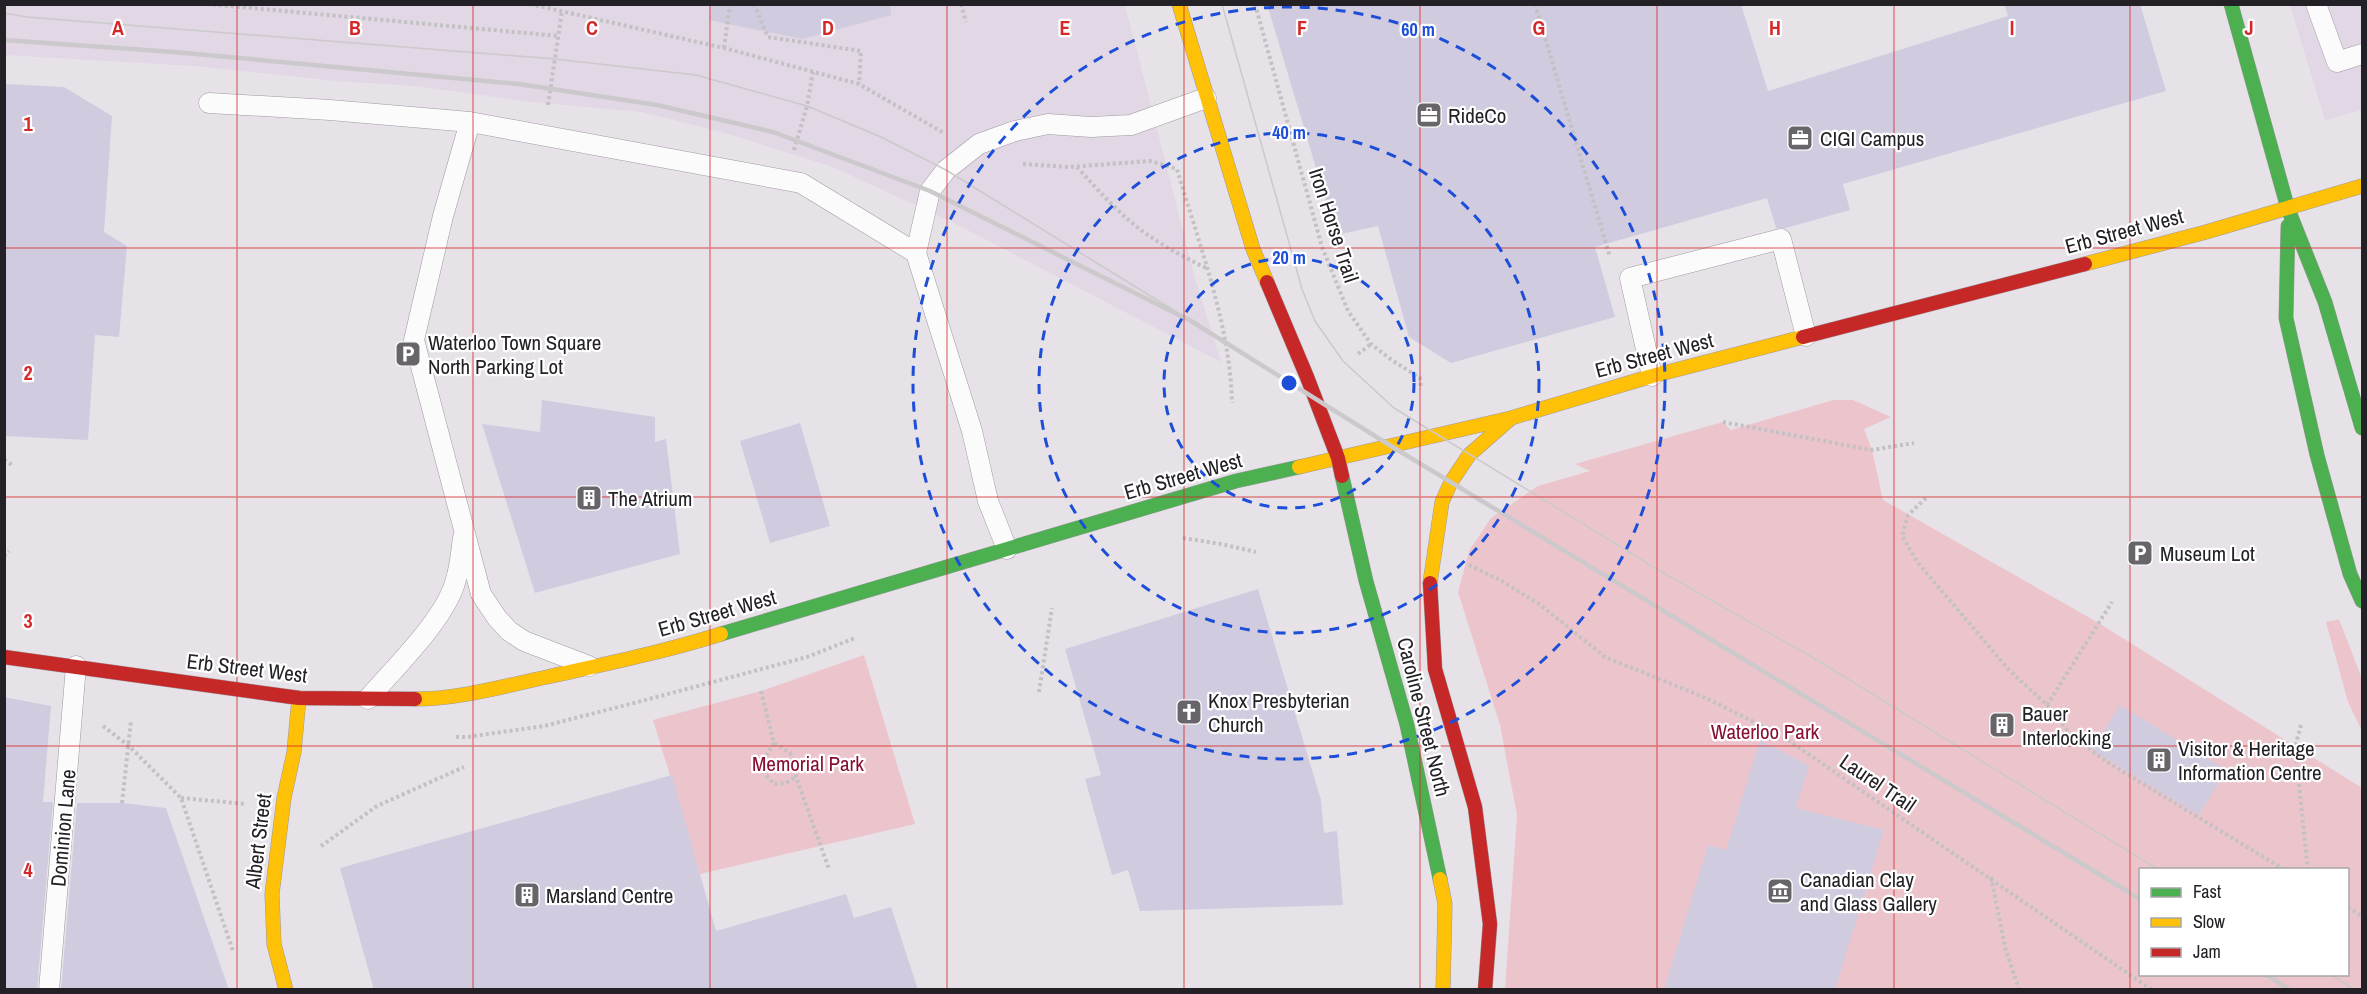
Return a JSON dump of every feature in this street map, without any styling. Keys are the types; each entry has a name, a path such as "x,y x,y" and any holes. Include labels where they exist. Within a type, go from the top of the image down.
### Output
{"main road":[{"name":"Caroline Street North","path":"1179,4 1253,249 1338,458 1366,581 1407,725 1445,904 1443,990"},
{"path":"2231,4 2288,209 2325,302 2362,428"},
{"name":"Erb Street West","path":"4,657 299,698 430,699 483,691 672,649 1236,481 1511,418 1653,376 2288,209 2362,186"},
{"path":"2288,209 2286,318 2317,455 2350,574 2362,601"},
{"path":"1485,990 1490,924 1475,807 1435,669 1430,577 1442,502 1451,482 1469,455 1511,418"},
{"name":"Albert Street","path":"286,990 274,944 272,894 284,798 294,752 299,698"}],"lane":[{"path":"2316,4 2337,62 2362,54"},
{"path":"1007,549 988,501 972,431 916,253 930,192 946,170 979,144 1015,131 1048,124 1131,125 1206,98"},
{"path":"209,103 330,110 470,122 787,180 801,183 916,253"},
{"path":"470,122 443,216 414,340 481,594 496,618 509,631 524,640 594,668"},
{"path":"1653,376 1630,278 1781,239 1806,336"},
{"path":"368,699 434,622 446,602 456,581 464,532"},
{"name":"Dominion Lane","path":"50,990 76,666"}],"path":[{"path":"207,4 559,36"},
{"path":"530,4 724,48 859,84 973,149 1015,163 1076,166 1150,161 1177,169 1221,318 1231,373 1232,403"},
{"path":"724,48 730,4"},
{"path":"754,4 768,36 861,51 859,84"},
{"path":"961,4 966,22"},
{"name":"Iron Horse Trail","path":"1255,4 1322,247 1348,311 1371,344 1393,362 1420,378 1421,388"},
{"path":"1535,4 1612,265"},
{"path":"544,135 562,11"},
{"path":"787,180 807,106 813,72"},
{"path":"1076,166 1141,230 1206,268"},
{"path":"1358,354 1371,344"},
{"path":"1723,422 1872,450 1914,443"},
{"path":"4,460 14,466"},
{"path":"1926,498 1908,515 1902,536 1912,554 2008,670 2047,705 2071,735 2107,762 2282,868"},
{"path":"1184,538 1256,552"},
{"path":"4,556 9,551"},
{"name":"Laurel Trail","path":"1460,560 1500,580 1539,604 1605,657 1706,698 1782,736 1991,877 2152,990"},
{"path":"2047,705 2112,602"},
{"path":"1039,692 1052,609"},
{"path":"761,691 774,743 790,753 797,763 796,777 829,869"},
{"path":"73,705 114,733 181,798 233,951"},
{"path":"122,803 131,721"},
{"path":"2301,725 2295,747 2308,868"},
{"path":"774,743 765,758 764,772 774,784 786,783 796,777"},
{"path":"321,846 377,806 464,767"},
{"path":"181,798 250,805"},
{"path":"1991,877 2005,947 2019,990"},
{"path":"2349,908 2362,916"}],"shaded area":[{"path":"4,5 1125,5 1196,281 1221,362 956,224 833,167 722,132 642,112 532,102 415,86 336,81 194,66 5,55"},
{"path":"2290,5 2362,5 2362,110 2325,120"}],"green space":[{"name":"Waterloo Park","path":"1833,400 1853,400 1891,417 1864,429 1872,450 1883,500 2097,622 2362,788 2362,989 1505,989 1517,815 1500,725 1458,592 1469,551 1491,518 1538,486 1590,471 1575,464 1723,422 1731,430"},
{"path":"2339,619 2362,679 2362,731 2348,702 2326,622"},
{"name":"Memorial Park","path":"864,655 915,824 700,874 653,720 761,691"}],"building":[{"path":"711,4 890,4 891,15 802,39 709,20"},
{"path":"1267,4 1741,4 1768,91 2008,16 2004,4 2140,4 2166,91 1843,184 1850,210 1786,228 1776,228 1767,198 1595,247 1615,317 1451,363 1409,337 1378,226 1336,235"},
{"path":"4,84 64,87 112,116 104,232 127,246 119,337 95,335 88,440 4,436"},
{"name":"The Atrium","path":"542,400 655,417 655,442 666,439 680,554 535,593 482,424 540,432"},
{"path":"800,423 830,526 770,543 740,441"},
{"name":"Knox Presbyterian Church","path":"1258,589 1321,800 1324,833 1337,831 1343,905 1140,911 1128,870 1112,875 1085,779 1101,775 1065,649"},
{"path":"4,697 51,706 43,802 53,802 37,990 4,990"},
{"name":"Visitor & Heritage Information Centre","path":"2120,705 2226,770 2199,815 2092,750"},
{"name":"Canadian Clay and Glass Gallery","path":"1760,740 1809,766 1796,808 1884,830 1835,990 1664,990 1708,845 1726,850"},
{"name":"Marsland Centre","path":"672,775 716,931 846,894 854,918 891,907 918,990 374,990 340,868"},
{"path":"77,803 122,803 166,808 229,990 61,990"}],"tram line":[{"path":"1222,4 1302,289 1315,321 1343,361 1394,408 1660,571 1817,660 2156,868"},
{"path":"4,13 27,17 555,59 696,75 807,106 881,137 946,170 1191,321"},
{"path":"2333,976 2355,990"}],"railway":[{"path":"4,40 174,52 519,84 657,105 773,132 930,191 1191,321 1391,446 2139,898"},
{"path":"2268,976 2290,990"}],"traffic: fast":[{"path":"2231,4 2288,209 2325,302 2362,428"},
{"path":"2288,226 2286,318 2317,455 2350,574 2362,601"},
{"path":"721,634 1236,481 1299,467"},
{"path":"1342,476 1366,581 1407,725 1440,879"}],"traffic: slow":[{"path":"1179,4 1253,249 1267,282"},
{"path":"2085,264 2206,232 2362,186"},
{"path":"1299,467 1511,418 1652,376 1803,337"},
{"path":"1430,583 1442,502 1451,482 1469,455 1510,419"},
{"path":"415,699 448,697 498,688 634,657 721,634"},
{"path":"286,990 274,944 272,894 284,798 294,752 299,698"},
{"path":"1440,879 1445,904 1443,990"}],"traffic: jam":[{"path":"1803,337 2085,264"},
{"path":"1267,282 1307,377 1338,458 1342,476"},
{"path":"1430,583 1435,669 1475,807 1490,924 1485,990"},
{"path":"4,657 299,698 415,699"}],"place":[{"name":"RideCo","path":"1429,115"},
{"name":"CIGI Campus","path":"1800,138"},
{"name":"Waterloo Town Square North Parking Lot","path":"408,354"},
{"name":"The Atrium","path":"589,498"},
{"name":"Museum Lot","path":"2140,553"},
{"name":"Knox Presbyterian Church","path":"1189,712"},
{"name":"Bauer Interlocking","path":"2002,725"},
{"name":"Visitor & Heritage Information Centre","path":"2159,760"},
{"name":"Canadian Clay and Glass Gallery","path":"1780,891"},
{"name":"Marsland Centre","path":"527,895"}]}
